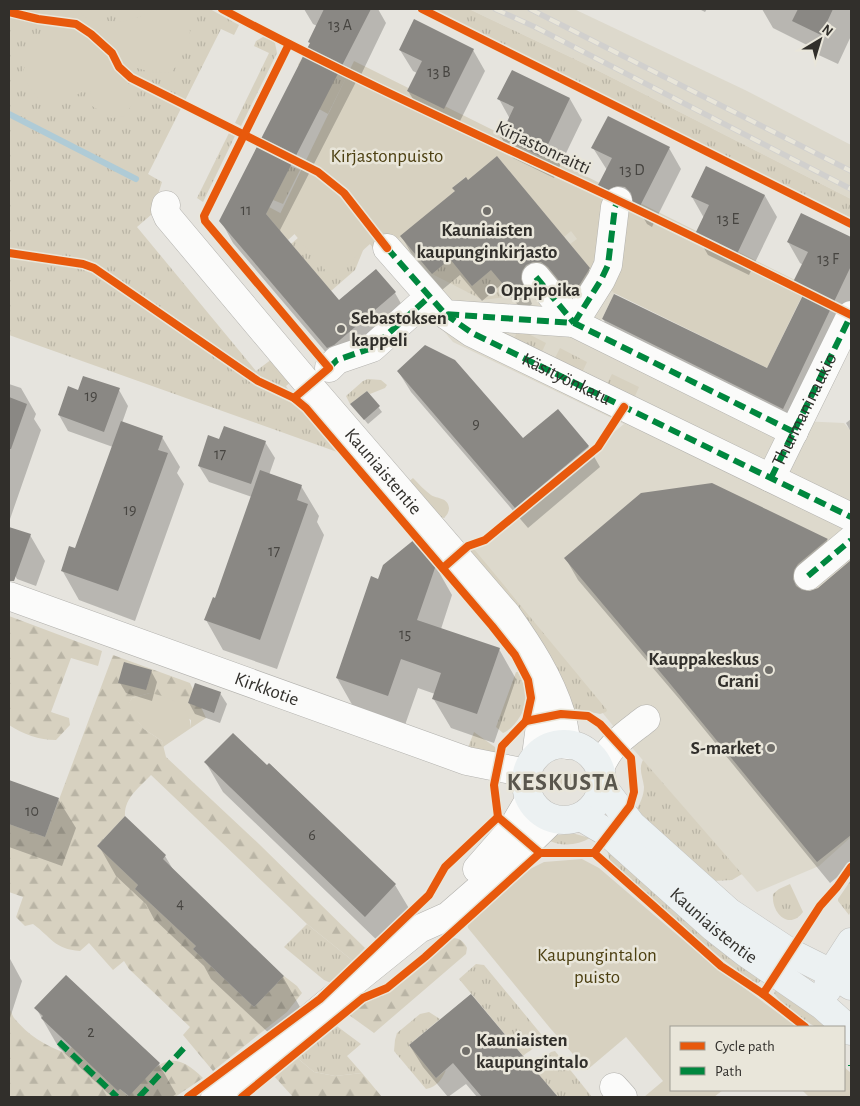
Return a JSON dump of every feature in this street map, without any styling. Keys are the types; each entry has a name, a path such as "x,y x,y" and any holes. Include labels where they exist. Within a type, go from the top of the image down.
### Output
{"main road":[{"path":"567,745 588,753 601,778 598,799 591,809 581,817 567,821 553,819 539,812 529,800 526,782 532,764 550,747 567,745"},
{"name":"Kauniaistentie","path":"601,778 632,825 729,912 790,953 841,980"},
{"name":"Kauniaistentie","path":"581,817 608,834 714,928 746,953 824,1006 851,1031"},
{"path":"824,1006 841,980 851,942"},
{"path":"824,1006 851,994"}],"street":[{"path":"574,323 601,280 608,265 615,207 618,201"},
{"name":"Kauniaistentie","path":"166,205 165,210 174,224 309,385 507,615 527,643 544,672 561,714 567,745"},
{"name":"Käsityönkatu","path":"387,248 437,306 472,333 851,517"},
{"path":"536,277 574,323"},
{"path":"328,368 337,360 372,348 437,306 574,323 794,432"},
{"name":"Thurmaninaukio","path":"771,478 851,315"},
{"path":"808,576 851,540"},
{"name":"Kirkkotie","path":"9,596 467,761 532,764"},
{"path":"532,764 541,718 544,672"},
{"path":"601,778 604,758 610,749 646,719"},
{"path":"419,929 437,903 482,866 512,829 529,800"},
{"path":"215,1097 419,929 448,916 494,876 553,819"}],"shaded area":[{"path":"469,9 574,9 745,90 851,145 851,199 583,63"},
{"path":"492,147 649,223 596,331 777,420 844,423 851,431 851,837 819,866 757,892 615,728 469,551 624,424 453,342 370,244"}],"green space":[{"path":"9,9 210,9 239,25 234,35 221,29 148,174 162,182 152,214 137,227 256,371 272,359 291,382 286,386 297,404 340,453 9,335"},
{"path":"9,9 74,9 90,20 123,22 162,9 177,9 186,17 190,31 189,45 172,72 154,73 137,68 124,91 132,105 124,116 111,118 92,106 90,88 70,98 38,98 28,85 23,71 33,48 45,40 45,35 43,30 9,19"},
{"path":"430,9 469,9 583,63 851,199 851,218"},
{"path":"263,37 275,43 277,53 241,126 235,123 269,53 254,46 256,41"},
{"path":"304,54 347,76 328,114 319,109 304,68 298,65"},
{"name":"Kirjastonpuisto","path":"354,61 807,286 767,368 614,293 594,273 570,244 577,239 571,231 564,237 497,156 468,180 465,177 453,187 455,191 379,255 370,244 332,278 279,216"},
{"path":"229,133 235,136 203,202 197,198"},
{"path":"290,166 300,170 283,204 273,200"},
{"path":"269,207 284,215 311,219 288,240 266,214"},
{"path":"314,224 364,248 355,270 331,291 291,244"},
{"path":"450,259 472,286 491,270 513,296 483,300 432,274"},
{"path":"519,329 546,343 540,356 512,342"},
{"path":"560,348 587,362 580,377 552,364"},
{"path":"612,374 639,387 632,403 604,389"},
{"path":"368,379 381,380 387,385 385,388 370,394 367,391 350,404 346,396"},
{"path":"413,478 431,495 447,502 449,509 444,518 439,517 407,483"},
{"path":"470,548 474,549 607,710 606,712 600,714 566,707 467,550"},
{"path":"9,616 102,651 98,666 71,658 51,712 69,718 70,725 56,740 31,736 9,725"},
{"path":"113,655 190,683 206,718 191,728 191,720 150,693 132,698 127,708 144,729 162,741 166,757 259,844 365,948 353,961 307,924 151,775 130,799 125,810 125,816 97,846 138,885 135,889 196,946 193,949 254,1007 284,976 297,986 302,993 287,1012 213,1071 183,1035 190,1027 129,969 124,961 113,970 89,943 80,951 71,950 58,945 33,924 25,926 16,917 23,897 9,892 9,824 45,837"},
{"path":"516,672 519,672 526,693 525,706 512,727 503,733 496,727"},
{"path":"150,693 178,703 187,713 190,720 191,728 163,747 162,741 144,729 126,708 132,698"},
{"path":"474,732 495,747 496,753 467,750"},
{"path":"643,760 742,874 732,880 713,881 636,810 644,790 641,770"},
{"path":"556,773 569,775 572,773 571,786 574,790 560,789 557,791 555,784 558,778"},
{"path":"572,833 590,838 580,843 568,844 551,842 546,839 552,836"},
{"path":"607,850 763,979 758,983 751,981 717,955 610,862"},
{"name":"Kaupungintalon puisto","path":"582,859 599,868 709,962 796,1026 670,1026 670,1091 722,1091 714,1097 644,1097 663,1081 626,1037 587,1070 550,1028 468,928 467,924 530,869 544,862"},
{"path":"851,880 851,910 849,915 838,899"},
{"path":"790,884 803,912 792,920 787,920 775,908 773,894"},
{"path":"307,924 353,961 333,984 324,980 284,947"},
{"path":"453,938 465,944 467,948 466,954 374,1033 349,1015 357,1006 384,994 397,985"},
{"path":"476,964 484,965 541,1034 538,1044 523,1056 459,979"},
{"path":"777,988 831,1026 814,1026 800,1017 774,993"},
{"path":"9,1008 14,1018 31,1035 51,1047 66,1053 72,1047 118,1091 120,1089 128,1096 162,1063 180,1062 191,1067 203,1078 175,1097 9,1097"},
{"path":"429,1012 440,1019 409,1045 436,1078 446,1070 439,1082 426,1089 394,1051 397,1033 420,1014"},
{"path":"334,1024 361,1044 347,1056 362,1073 335,1076 314,1072 295,1056"},
{"path":"555,1051 592,1097 558,1097 532,1067"},
{"path":"295,1056 314,1072 335,1076 362,1073 382,1097 293,1097 274,1076"},
{"path":"845,1068 851,1073 851,1097 809,1097 803,1091 845,1091"}],"building":[{"path":"324,9 371,9 266,214 339,300 376,269 396,292 334,345 327,348 219,221 310,43 308,42"},
{"path":"798,9 833,9 821,35 792,21"},
{"path":"414,19 474,49 444,109 407,91 422,61 399,50"},
{"path":"512,70 570,98 542,157 500,137 514,107 497,99"},
{"path":"608,116 670,147 640,206 633,203 631,193 625,187 617,186 608,190 598,185 612,158 591,148"},
{"name":"Kauniaisten kaupunginkirjasto","path":"497,156 590,268 580,284 569,293 548,267 541,262 533,262 526,265 522,271 521,279 524,287 513,296 491,270 472,286 450,259 432,274 400,236 455,191 452,188 466,177 468,180"},
{"path":"706,166 765,195 737,254 695,234 709,205 691,197"},
{"path":"801,213 851,237 851,266 783,409 602,319 614,294 767,368 806,289 793,282 808,252 787,242"},
{"path":"425,345 455,360 523,438 558,409 589,446 515,508 397,371"},
{"path":"83,376 120,388 104,432 58,415 68,386 78,390"},
{"path":"367,391 380,406 364,420 350,404"},
{"path":"9,397 27,404 11,449 9,449"},
{"path":"121,421 163,436 158,450 168,453 118,591 61,571 69,546 75,548"},
{"path":"224,426 266,441 251,484 198,466 208,435 219,439"},
{"path":"260,470 302,485 297,500 308,504 260,640 204,620 213,597 215,598"},
{"name":"Kauppakeskus Grani","path":"712,483 828,539 798,564 794,570 793,579 796,586 802,590 810,591 818,588 851,560 851,835 817,862 564,558 641,493"},
{"path":"9,527 31,534 14,581 9,581"},
{"path":"415,539 436,565 417,620 500,648 477,714 432,699 441,673 401,659 388,696 336,678 371,576 378,579 383,565"},
{"path":"124,662 152,670 146,690 118,683"},
{"path":"195,683 221,692 214,713 188,703"},
{"path":"233,733 267,765 269,763 396,884 365,917 204,762"},
{"path":"9,780 59,798 45,837 9,824"},
{"path":"125,816 166,855 163,859 284,976 254,1007 193,949 196,946 135,889 138,885 97,846"},
{"path":"66,975 160,1063 129,1096 120,1089 118,1091 41,1018 43,1016 34,1008"},
{"name":"Kauniaisten kaupungintalo","path":"471,994 558,1097 482,1097 453,1063 436,1078 409,1045"}],"waterway":[{"path":"9,114 136,179"}],"railway":[{"path":"495,9 535,27 851,189"},
{"path":"530,9 851,171"}],"marked path":[{"path":"574,323 601,280 608,265 615,207 618,201"},
{"path":"387,248 445,314 574,323 794,432"},
{"path":"536,277 574,323"},
{"path":"329,368 337,360 372,348 429,297"},
{"path":"445,314 472,333 851,517"},
{"path":"771,478 851,315"},
{"path":"808,576 851,540"},
{"path":"59,1042 117,1097"},
{"path":"139,1097 184,1048"}],"cycle path":[{"name":"Kirjastonraitti","path":"222,9 369,83 646,214 851,315"},
{"path":"422,9 851,224"},
{"path":"9,12 38,19 76,24 91,34 112,53 119,67 131,78 318,172 344,193 387,248"},
{"path":"289,44 204,216 205,221 329,368 294,398"},
{"path":"9,253 83,264 94,268 258,381 294,398 306,408 492,626 515,655 528,680 531,698 526,721 502,746 494,785 498,817 540,853 594,853 721,966 763,994 804,1026"},
{"path":"443,568 468,546 485,540 598,447 624,407"},
{"path":"526,721 561,714 588,716 600,724 631,758 634,792 630,806 594,853"},
{"path":"188,1097 320,999 429,895 445,867 498,817"},
{"path":"242,1097 363,998 387,988 425,957 540,853"},
{"path":"763,994 820,906 851,867"}],"place":[{"name":"Kauniaisten kaupunginkirjasto","path":"487,211"},
{"name":"Oppipoika","path":"491,290"},
{"name":"Sebastoksen kappeli","path":"341,329"},
{"name":"Kauppakeskus Grani","path":"769,670"},
{"name":"S-market","path":"771,748"},
{"name":"Kauniaisten kaupungintalo","path":"466,1051"}],"district":[{"name":"KESKUSTA","path":"563,783"}]}
